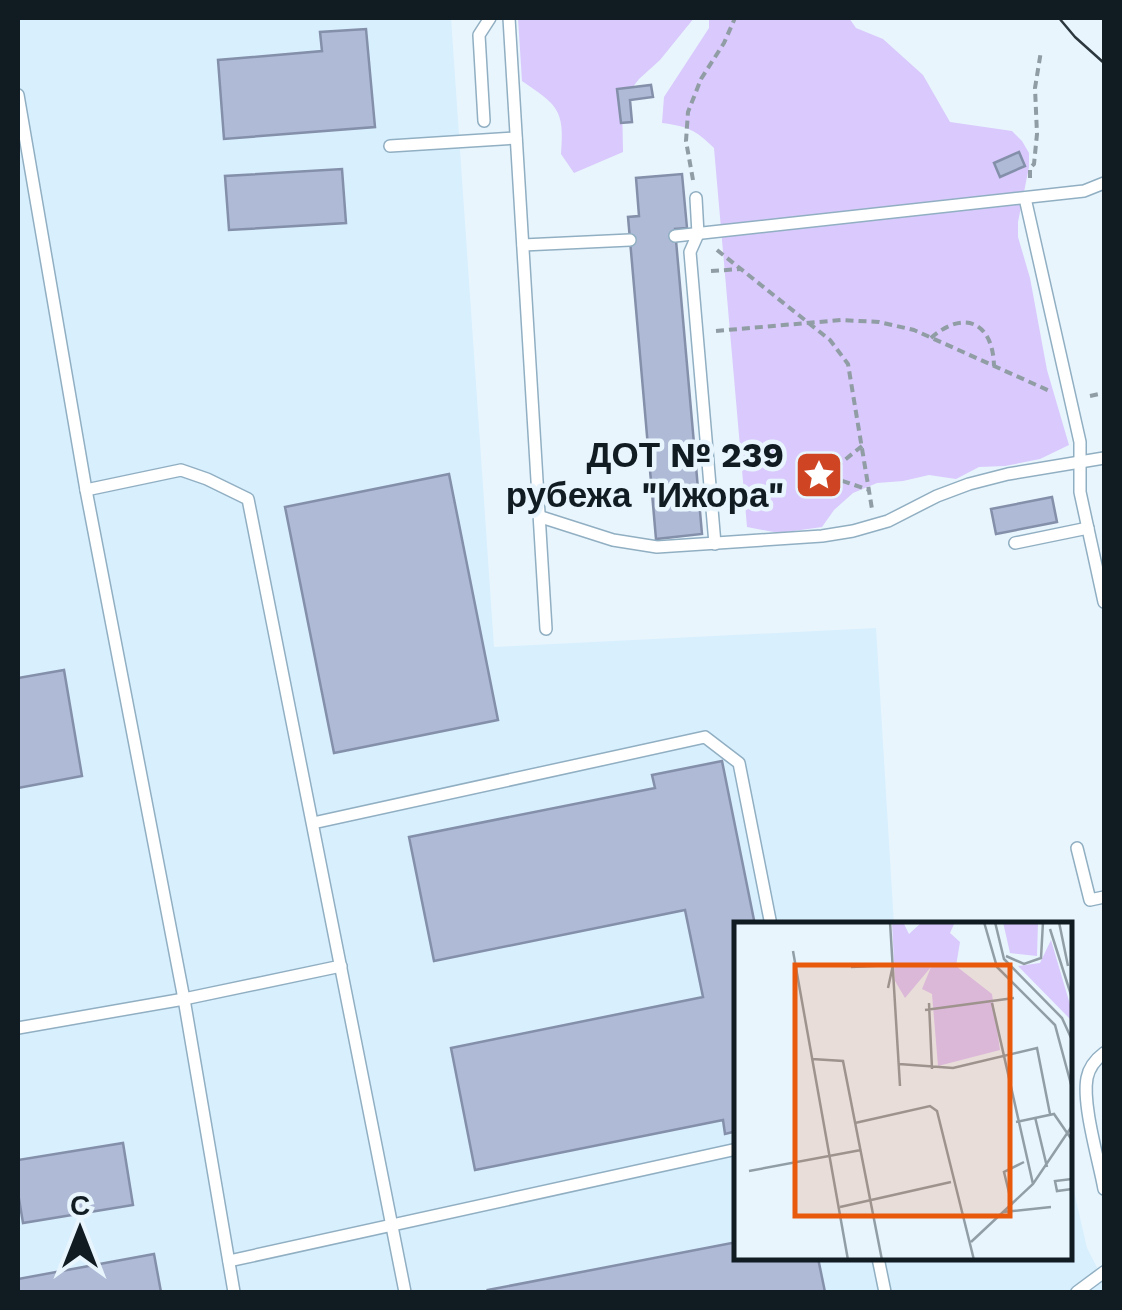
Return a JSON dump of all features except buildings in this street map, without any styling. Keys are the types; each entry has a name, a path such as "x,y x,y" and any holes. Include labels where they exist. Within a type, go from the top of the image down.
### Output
{"lane":[{"path":"484,121 479,35 490,18"},
{"path":"509,18 546,629"},
{"path":"18,95 86,490 184,1000 234,1292"},
{"path":"390,146 516,138"},
{"path":"676,236 1084,191 1104,183"},
{"path":"1029,197 1080,442 1080,492 1104,602"},
{"path":"696,198 698,234 690,252 715,544"},
{"path":"523,245 630,240"},
{"path":"541,517 613,540 657,547 822,536 875,525 969,484 1104,458"},
{"path":"86,490 181,470 248,499 406,1292"},
{"path":"1015,542 1088,528"},
{"path":"312,822 705,737 739,762 770,922"},
{"path":"1078,848 1090,900 1104,897"},
{"path":"18,1028 184,1000 341,966"},
{"path":"1104,1053 1096,1058 1087,1077 1087,1099 1104,1189"},
{"path":"229,1260 734,1149"},
{"path":"878,1260 885,1292"},
{"path":"1083,1291 1104,1272"}],"path":[{"path":"696,198 686,141 688,112 701,78 736,18"},
{"path":"1029,197 1041,51"},
{"path":"698,234 830,340 848,364 875,525"},
{"path":"692,273 741,269"},
{"path":"697,332 841,320 879,322 914,330 1070,400"},
{"path":"931,338 946,325 965,322 983,330 994,346 994,366"},
{"path":"862,446 836,467 834,474 837,480 869,490"}],"shaded area":[{"path":"18,18 451,18 494,647 876,628 894,922 734,922 734,1260 1072,1260 1072,1183 1087,1248 1104,1281 1104,1292 18,1292"},
{"path":"518,18 694,18 622,101 623,152 574,173 561,154 560,117 551,103 522,81"},
{"path":"709,18 849,18 856,28 883,39 923,75 950,122 1012,131 1022,141 1029,153 1029,167 1018,237 1047,370 1069,445 1040,459 979,467 956,479 929,475 877,483 853,493 822,527 779,533 747,527 714,148 691,130 662,123 664,97 709,28"}],"tram line":[{"path":"1059,18 1104,63"}],"place":[{"name":"ДОТ № 239 рубежа \"Ижора\"","path":"819,475"}]}
